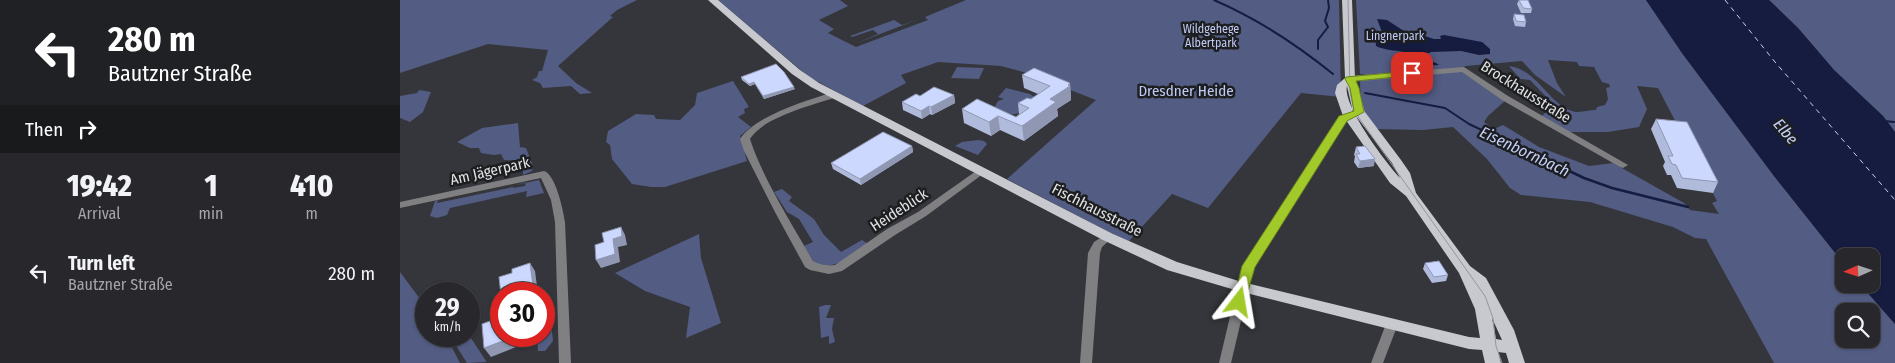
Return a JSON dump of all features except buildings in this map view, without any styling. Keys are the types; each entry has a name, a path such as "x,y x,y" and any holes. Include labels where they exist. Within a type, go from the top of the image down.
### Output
{"main road":[{"name":"Fischhausstraße","path":"713,0 796,72 834,95 1108,237 1172,266 1242,287 1469,343 1511,347"},
{"path":"1347,0 1350,79 1354,88 1354,114 1404,174 1410,187 1410,193 1466,270 1481,282 1506,330 1517,363"},
{"path":"1466,270 1469,283 1480,302 1484,315 1488,345 1493,363"}],"street":[{"name":"Brockhausstraße","path":"1350,79 1464,69 1538,117 1623,165"},
{"name":"Heideblick","path":"834,95 782,114 750,131 745,139 749,151 781,214 809,264 814,267 829,270 847,263 891,232 922,214 982,171"},
{"path":"1225,363 1248,266 1343,119 1354,114"},
{"name":"Am Jägerpark","path":"400,205 544,174 556,200 560,222 565,363"},
{"path":"1086,363 1094,253 1098,245 1108,237"},
{"path":"1377,363 1392,324"}],"green space":[{"path":"400,0 637,0 617,10 610,16 613,17 558,66 576,83 592,93 580,94 571,86 543,88 540,83 532,80 537,77 539,71 542,71 548,50 488,44 400,73"},
{"name":"Dresdner Heide","path":"718,0 840,0 848,6 819,20 834,29 828,33 856,47 928,20 925,17 966,0 1339,0 1341,97 1301,93 1208,208 1172,194 1128,242 1007,179 1096,100 1027,73 1001,66 938,62 901,75 906,83 863,106 809,77"},
{"name":"Lingnerpark","path":"1356,0 1646,0 1682,53 1774,176 1835,253 1835,293 1868,293 1877,303 1835,303 1835,348 1880,348 1880,307 1895,324 1895,363 1774,363 1706,239 1695,238 1673,227 1590,202 1521,195 1510,188 1487,159 1453,127 1423,130 1375,129 1363,106 1360,81 1462,70 1506,100 1484,122 1494,129 1503,125 1539,147 1589,166 1613,163 1684,203 1690,210 1719,214 1712,203 1717,201 1658,88 1637,86 1647,109 1639,127 1608,132 1568,132 1542,116 1553,104 1530,80 1520,79 1509,66 1528,74 1558,103 1576,112 1596,110 1597,107 1605,105 1608,99 1606,88 1610,87 1609,84 1602,82 1594,67 1579,66 1577,62 1548,60 1557,83 1566,97 1535,75 1522,61 1360,74"},
{"path":"1769,0 1895,0 1895,132 1883,116 1834,70 1798,28"},
{"path":"919,19 857,43 878,34 873,30 850,36 894,20 902,25"},
{"path":"957,67 984,68 979,79 951,78"},
{"path":"733,81 749,107 744,109 745,113 738,117 751,127 740,136 747,161 665,187 632,184 612,159 610,145 606,142 608,131 636,114 654,115 656,119 680,120 695,105 697,93"},
{"path":"1006,88 1030,94 1037,99 1017,114 994,108 998,101 1004,99 998,97"},
{"path":"419,90 431,92 423,112 410,122 400,118 400,96 417,93"},
{"path":"518,123 520,147 526,148 533,166 532,171 523,175 523,161 504,160 501,154 481,153 479,148 470,148 457,142 482,128"},
{"path":"984,141 987,144 978,155 955,146 962,142"},
{"path":"539,180 544,193 526,197 527,191 450,208 447,215 437,218 430,216 435,201 438,200 437,203 525,186 526,183"},
{"path":"782,189 792,197 789,201 814,219 824,235 841,252 862,240 868,244 849,258 836,264 822,265 814,262 804,246 813,242 799,219 787,212 774,192"},
{"path":"699,234 701,258 721,323 686,338 690,307 645,291 615,273"},
{"path":"400,272 415,292 415,347 452,347 460,363 400,363"},
{"path":"831,305 826,318 834,318 832,329 835,342 829,344 829,336 821,338 819,307"},
{"path":"457,347 477,347 486,361 486,362 467,363"},
{"path":"538,347 548,347 545,351 538,351"}],"water":[{"name":"Elbe","path":"1646,0 1769,0 1798,28 1834,70 1883,116 1895,132 1895,324 1880,307 1880,303 1877,303 1868,293 1880,293 1880,248 1835,248 1835,253 1774,176 1682,53"},
{"path":"1377,19 1387,20 1410,35 1419,34 1434,39 1441,39 1440,36 1444,35 1482,42 1490,49 1490,54 1479,55 1461,51 1431,52 1427,54 1427,60 1439,65 1419,66 1416,65 1419,61 1411,54 1376,46 1375,32 1382,32"}],"waterway":[{"name":"Eisenbornbach","path":"1214,0 1246,15 1276,33 1305,52 1333,74"},
{"path":"1318,49 1318,40 1328,27 1325,21 1329,8 1328,0"},
{"name":"Eisenbornbach","path":"1365,93 1445,108 1469,124 1539,157"},
{"path":"1884,121 1894,122"},
{"name":"Eisenbornbach","path":"1536,155 1584,178 1612,188 1688,207"}],"ferry route":[{"path":"1725,0 1775,62 1895,200"}],"tram line":[{"path":"1348,0 1350,92 1353,106 1359,118 1485,296 1493,318 1496,346 1502,363"}],"route":[{"path":"1239,302 1248,266 1343,119 1359,112 1353,84 1350,79 1412,73"}],"park label":[{"name":"Wildgehege Albertpark","path":"1211,36"}]}
